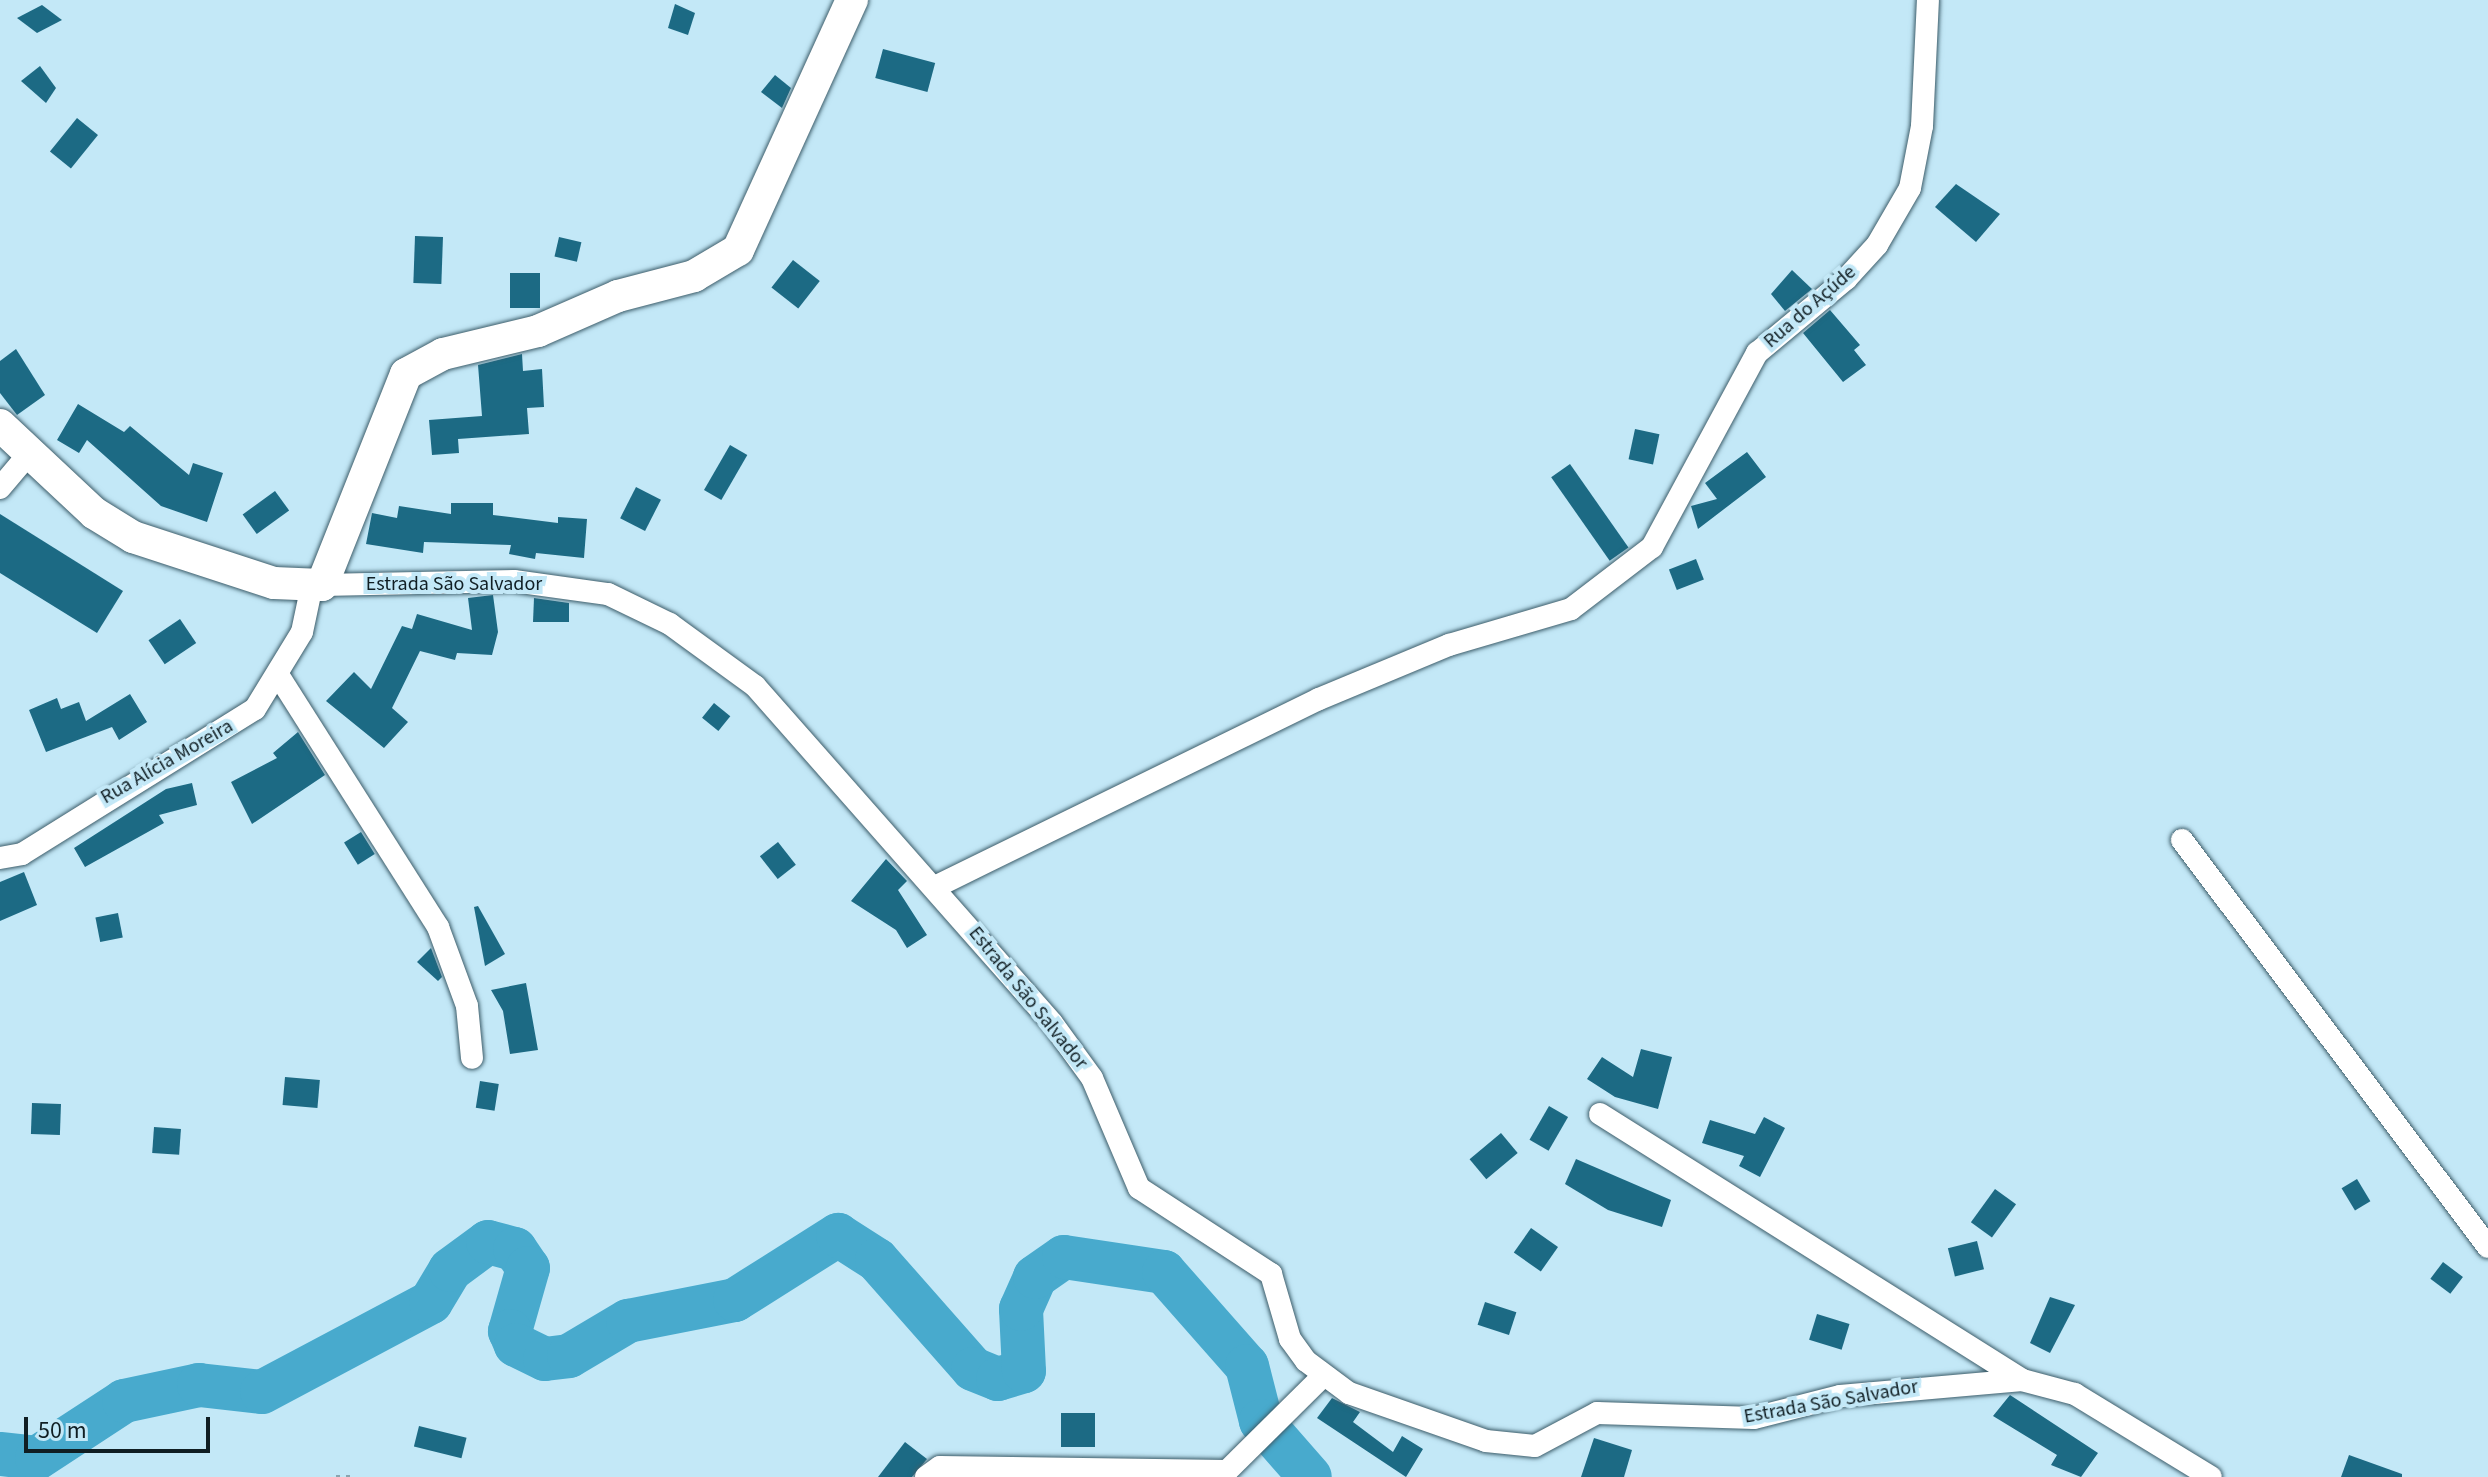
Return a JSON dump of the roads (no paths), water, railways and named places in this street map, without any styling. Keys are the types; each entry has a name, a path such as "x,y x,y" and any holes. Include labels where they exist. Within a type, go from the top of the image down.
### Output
{"street":[{"path":"317,585 406,374 443,354 538,331 618,296 694,276 738,250 852,0"},
{"name":"Rua do Açúde","path":"937,886 1319,699 1449,645 1571,609 1652,547 1757,353 1877,245 1913,172 1928,0"},
{"name":"Estrada São Salvador","path":"0,425 27,456 133,537 274,583 567,585 608,594 670,624 755,686 937,886 1092,1078 1139,1188 1271,1274 1290,1339 1323,1376 1349,1393 1510,1447 1535,1446 1597,1413 1754,1418 1840,1396 2022,1380 2075,1394 2211,1477"},
{"path":"0,488 27,456"},
{"name":"Rua Alícia Moreira","path":"0,858 22,854 195,750 255,709 280,678 302,632 317,585"},
{"path":"280,678 438,927 467,1006 472,1058"},
{"path":"2182,840 2488,1247"},
{"path":"1600,1114 2022,1380"},
{"path":"926,1477 940,1467 1227,1471 1323,1376"}],"waterway":[{"path":"0,1454 37,1458 124,1401 199,1385 262,1392 431,1302 450,1270 488,1242 515,1249 528,1268 510,1331 516,1345 545,1359 569,1356 628,1321 735,1300 838,1235 877,1260 973,1369 998,1379 1024,1371 1021,1309 1035,1277 1064,1257 1164,1272 1247,1366 1261,1421 1310,1477"}]}
